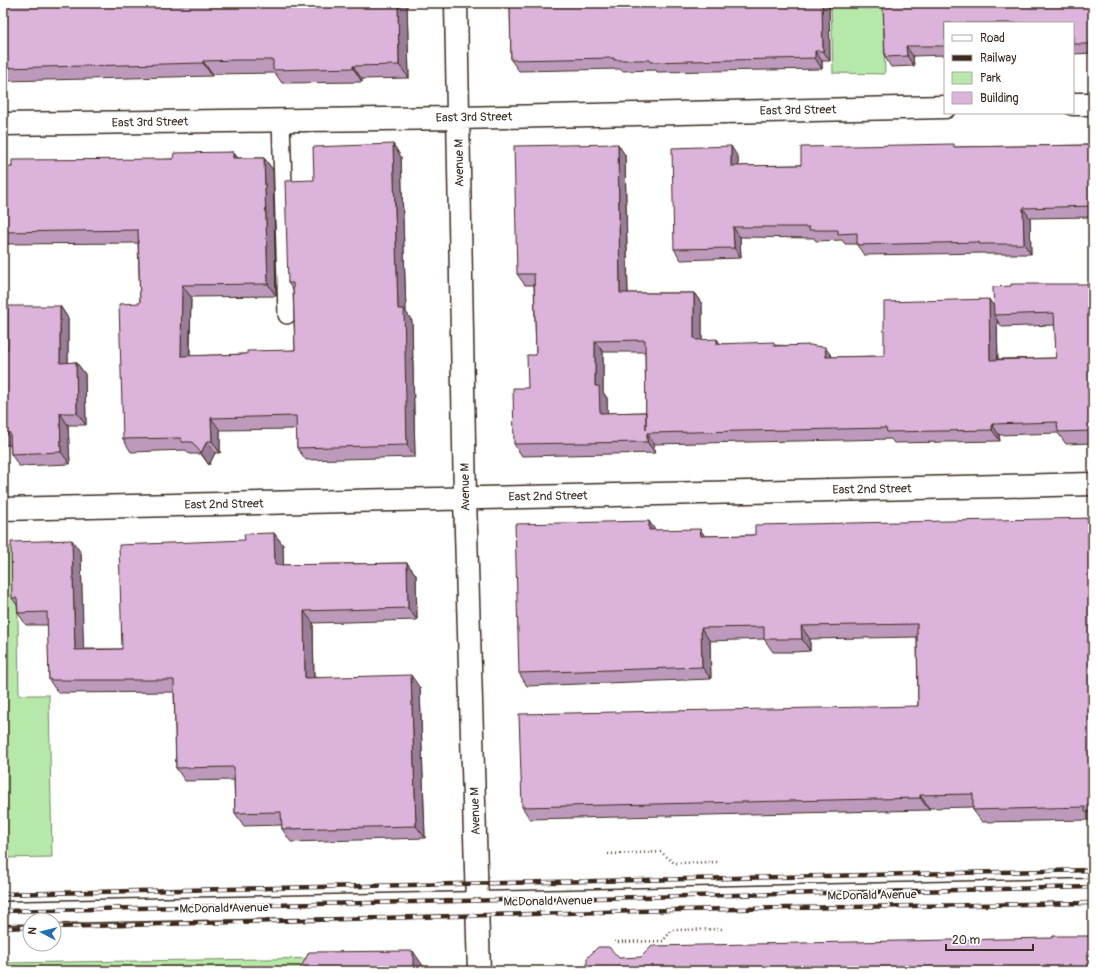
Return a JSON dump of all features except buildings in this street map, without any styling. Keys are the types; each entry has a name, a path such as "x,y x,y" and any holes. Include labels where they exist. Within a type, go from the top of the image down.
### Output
{"street":[{"name":"Avenue M","path":"456,3 465,498 479,971"},
{"path":"1074,104 1093,104"},
{"name":"East 3rd Street","path":"3,124 458,118 944,107"},
{"name":"East 2nd Street","path":"3,509 1093,484"},
{"name":"McDonald Avenue","path":"3,913 1093,890"}],"lane":[{"path":"281,120 287,315"}],"path":[{"path":"608,854 661,852 674,863 720,862"},
{"path":"614,942 663,941 672,930 722,929"}],"green space":[{"path":"831,3 883,3 885,74 833,73"},
{"path":"3,547 17,547 19,695 49,695 52,857 3,858"},
{"path":"330,958 322,971 3,971 3,963"}],"railway":[{"path":"3,894 1093,870"},
{"path":"3,911 1093,887"},
{"path":"62,927 674,910 1093,903"},
{"path":"3,928 22,927"}]}
